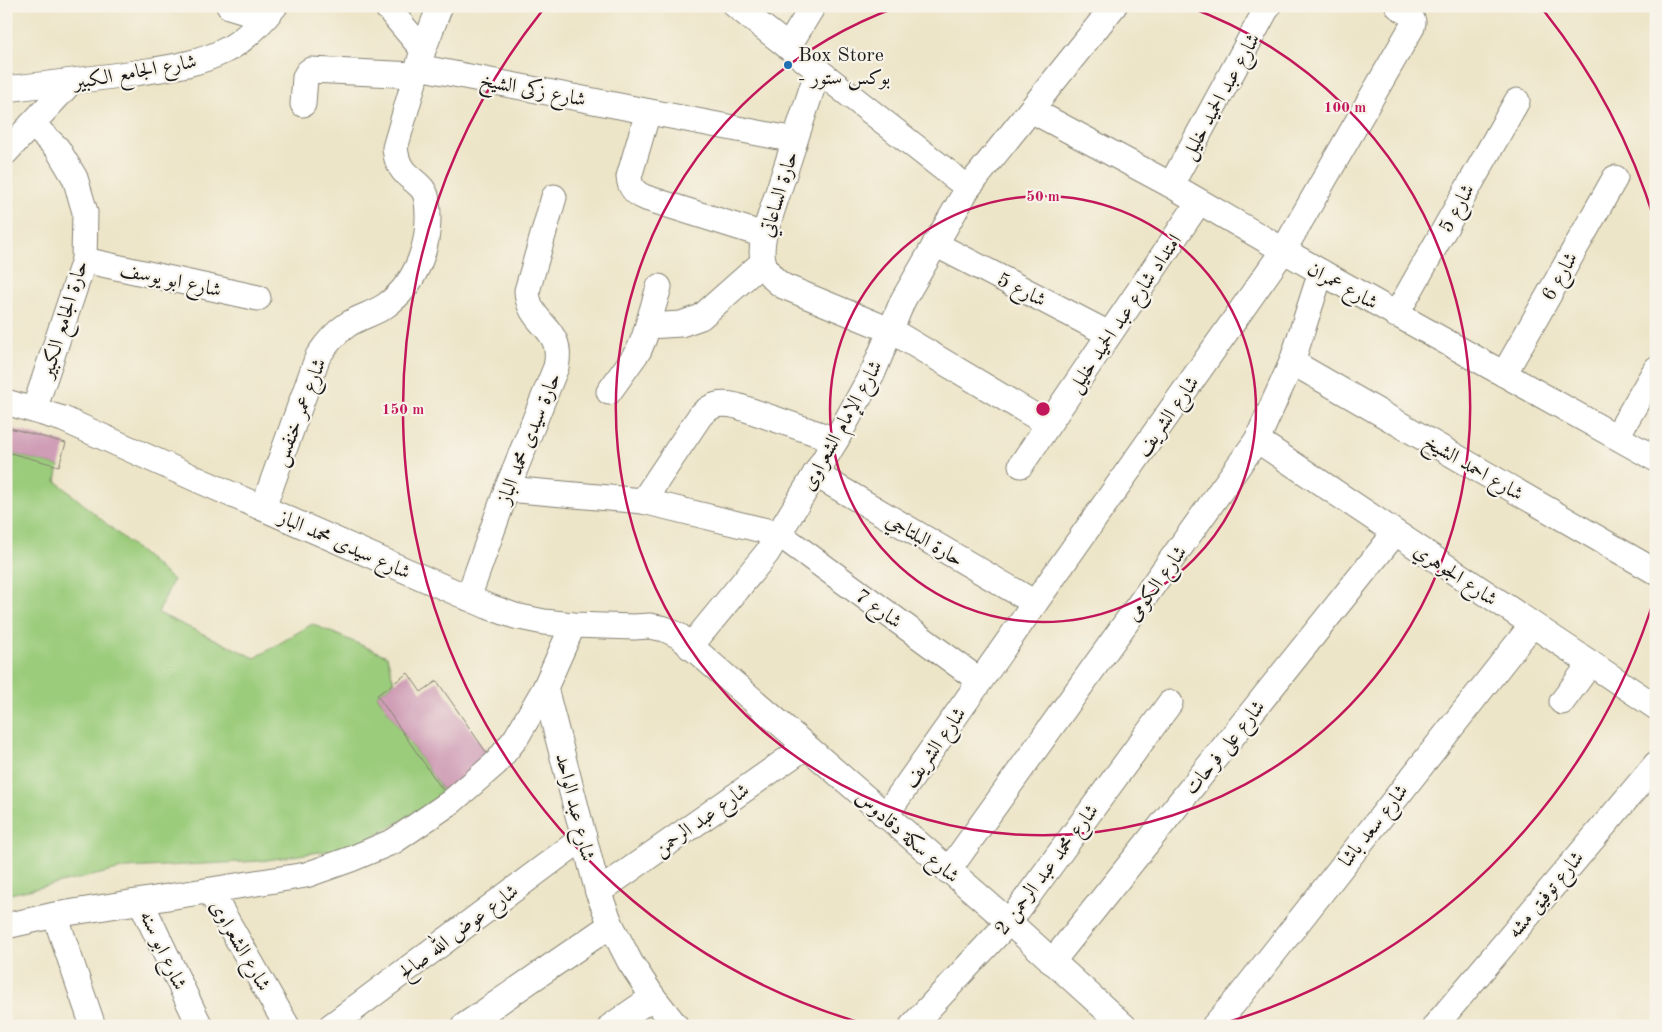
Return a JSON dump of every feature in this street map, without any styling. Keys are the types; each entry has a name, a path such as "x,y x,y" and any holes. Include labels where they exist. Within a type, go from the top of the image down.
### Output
{"street":[{"path":"229,6 270,11"},
{"path":"303,104 306,75 311,70 419,64 386,6"},
{"name":"شارع عمر خنفس","path":"263,508 318,356 331,338 347,325 383,308 398,297 409,283 419,264 426,243 429,221 427,199 418,184 402,170 396,159 395,148 419,64 440,6"},
{"path":"736,6 968,188"},
{"path":"788,47 814,6"},
{"name":"شارع الإمام الشعراوى","path":"690,648 767,553 836,440 870,379 892,331 903,300 968,188 1114,6"},
{"name":"شارع عبد الحميد خليل","path":"1171,185 1268,6"},
{"name":"شارع الشريف","path":"885,816 1283,251 1412,26 1413,22 1410,14 1398,6"},
{"name":"شارع الجامع الكبير","path":"6,89 70,83 202,61 226,50 246,35 270,11"},
{"name":"شارع زكى الشيخ","path":"419,64 648,112 795,140"},
{"name":"حارة الساعاتي","path":"818,70 764,235 761,248 763,262 774,280 783,286 892,331"},
{"path":"6,152 70,83"},
{"name":"شارع 5","path":"1396,314 1517,101"},
{"name":"شارع عمران","path":"1031,110 1171,185 1283,251 1656,459"},
{"path":"648,112 629,178 629,183 636,193 646,198 764,235"},
{"name":"حارة الجامع الكبير","path":"32,124 58,148 75,178 85,212 84,260 34,410"},
{"name":"شارع 6","path":"1504,374 1615,178"},
{"name":"حارة سيدى محمد الباز","path":"468,598 506,490 556,368 558,358 556,340 531,310 528,301 528,291 554,197"},
{"name":"امتداد شارع عبد الحميد خليل","path":"1021,465 1199,202"},
{"name":"شارع 5","path":"935,244 1109,334"},
{"name":"شارع ابو يوسف","path":"84,260 258,298"},
{"path":"648,326 681,324 701,317 763,262"},
{"name":"شارع الكومى","path":"948,871 1159,580 1257,440 1292,362 1321,272"},
{"path":"609,392 639,350 659,287"},
{"path":"892,331 1048,424"},
{"name":"شارع احمد الشيخ","path":"1292,362 1656,572"},
{"path":"1617,436 1656,369"},
{"name":"شارع سيدى محمد الباز","path":"6,402 63,418 468,598 515,616 573,625 650,626 665,629 679,636 690,648"},
{"path":"642,501 700,416 716,404 727,403 836,440"},
{"name":"شارع الجوهري","path":"1257,440 1656,707"},
{"name":"حارة البلتاجي","path":"815,474 1035,604"},
{"path":"506,490 642,501 779,534"},
{"name":"شارع على فرحات","path":"1052,962 1395,532"},
{"name":"شارع 7","path":"779,534 980,681"},
{"path":"6,926 55,915 306,874 351,859 394,841 451,802 496,763 516,738 545,688 573,625"},
{"name":"شارع سعد باشا","path":"1214,1026 1240,996 1532,625"},
{"name":"شارع سكة دقادوس","path":"690,648 1008,922 1124,1026"},
{"path":"1562,702 1590,664"},
{"name":"شارع عبد الواحد","path":"545,688 598,892 611,925 630,962 653,997 676,1026"},
{"name":"شارع محمد عبد الرحمن 2","path":"912,1026 1008,922 1170,703"},
{"name":"شارع عبد الرحمن","path":"598,892 805,747"},
{"name":"شارع توفيق مشه","path":"1435,1026 1656,764"},
{"name":"شارع عوض الله صالح","path":"331,1026 584,837"},
{"name":"شارع الشعراوى","path":"210,891 287,1026"},
{"name":"شارع ابو سنه","path":"141,902 200,1026"},
{"path":"55,915 93,1026"},
{"path":"464,1026 611,925"},
{"path":"611,1026 653,997"}],"green space":[{"path":"6,452 59,466 56,481 173,580 158,613 255,658 312,624 387,656 394,683 377,695 446,795 358,846 261,861 127,868 6,895"}],"building":[{"path":"6,427 66,443 59,466 6,452"},
{"path":"408,673 421,692 437,681 493,762 446,795 377,695"}],"place":[{"name":"Box Store - بوكس ستور","path":"788,65"}]}
